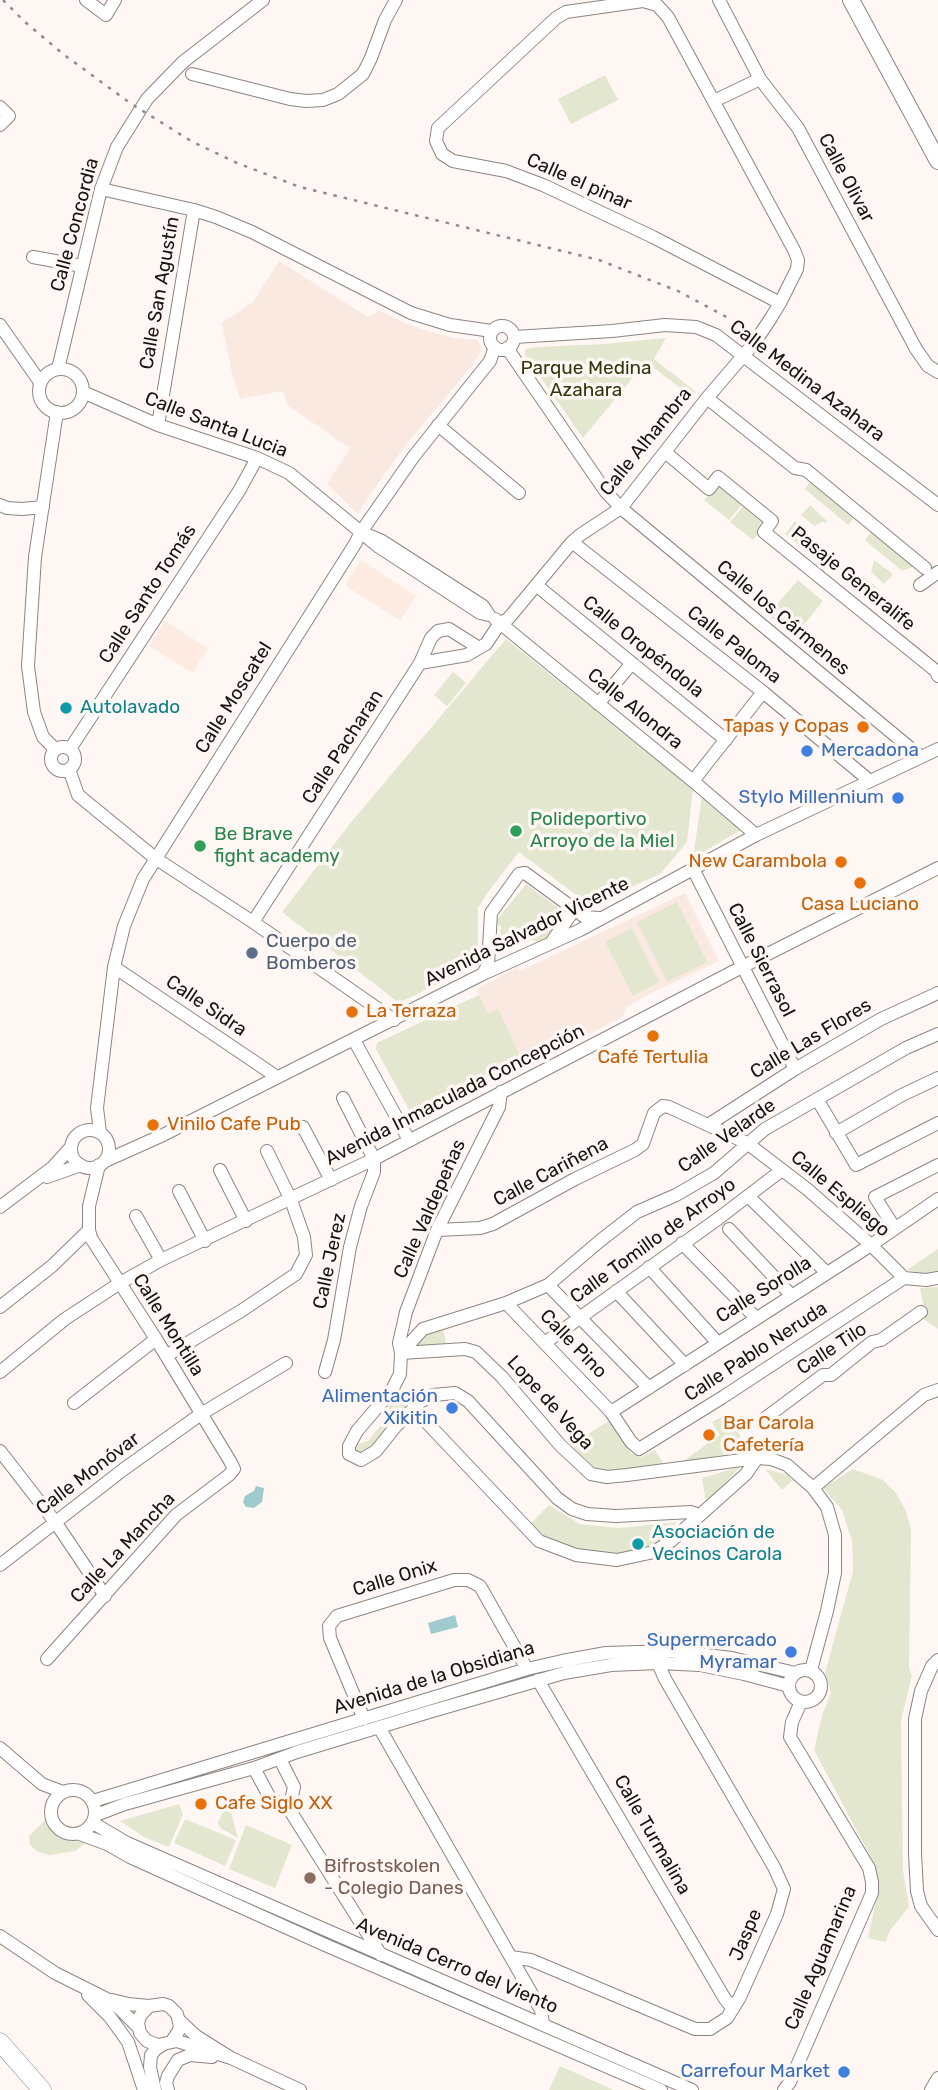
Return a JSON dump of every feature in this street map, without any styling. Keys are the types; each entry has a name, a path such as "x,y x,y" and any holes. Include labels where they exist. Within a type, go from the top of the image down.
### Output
{"highway":[{"path":"0,2042 42,2090"},
{"path":"0,2058 28,2090"}],"main road":[{"path":"851,0 938,161"}],"street":[{"path":"86,0 106,15 115,0"},
{"name":"Calle Concordia","path":"58,369 101,189 117,147 147,99 183,62 263,0"},
{"path":"192,74 289,100 323,100 338,94 363,74 396,0"},
{"name":"Calle Olivar","path":"719,0 760,79 798,128 916,349 928,366 938,372"},
{"name":"Calle el pinar","path":"643,1 657,5 668,17 714,101 794,250 797,269 779,303 653,237 543,184 506,172 453,161 442,154 436,141 438,128 556,18 574,9 643,1"},
{"path":"714,101 760,79"},
{"path":"101,189 194,210 252,232 411,313 450,325 492,331 491,342 505,344"},
{"name":"Calle San Agustín","path":"158,425 194,210"},
{"path":"33,257 82,266"},
{"name":"Calle Alhambra","path":"500,623 508,619 572,542 621,508 744,355 779,303"},
{"path":"0,325 40,382"},
{"name":"Calle Medina Azahara","path":"505,344 666,325 696,327 716,335 744,355 938,505"},
{"name":"Calle Medina Azahara","path":"492,331 505,326 511,330 505,344"},
{"name":"Calle Moscatel","path":"104,1136 97,1108 114,967 124,926 143,879 361,532 414,456 505,344"},
{"name":"Calle los Cármenes","path":"505,344 606,492 621,508 921,757"},
{"path":"58,369 72,372 79,378 83,392 76,407 69,411 57,412 44,405 39,390 40,382 50,371 58,369"},
{"name":"Calle Santa Lucia","path":"83,392 158,425 257,458 289,473 361,532"},
{"path":"707,398 795,468 806,470 925,568"},
{"path":"55,749 43,737 34,712 28,666 35,557 57,412"},
{"path":"438,425 519,493"},
{"name":"Pasaje Generalife","path":"666,452 709,489 719,477 772,522 764,532 936,671 938,676"},
{"name":"Calle Santo Tomás","path":"70,749 239,491 257,458"},
{"path":"0,505 22,509 43,507"},
{"name":"Calle Alondra","path":"361,532 379,547 480,613 489,615 500,623 756,835"},
{"name":"Calle Paloma","path":"572,542 763,692 870,781"},
{"path":"920,586 938,572"},
{"name":"Calle Oropéndola","path":"536,585 726,740"},
{"path":"420,663 467,655 486,644 500,623"},
{"name":"Calle Pacharan","path":"253,922 420,663 431,638 438,631 449,629 478,648"},
{"path":"598,704 632,663"},
{"path":"693,781 763,692"},
{"path":"62,746 70,749 75,759 69,769 61,771 52,764 51,756 55,749 62,746"},
{"name":"Avenida Salvador Vicente","path":"102,1163 483,974 580,930 756,835 938,749"},
{"path":"69,769 78,795 155,858 394,1020"},
{"name":"Avenida Inmaculada Concepción","path":"0,1372 65,1319 120,1283 374,1159 938,868"},
{"name":"Calle Sierrasol","path":"693,869 795,1069"},
{"path":"483,974 488,965 491,913 519,874 525,873 588,918 600,918"},
{"path":"547,944 557,936 574,910"},
{"name":"Calle Sidra","path":"114,967 277,1077"},
{"name":"Calle Las Flores","path":"708,1125 795,1069 881,1019 938,993"},
{"name":"Calle Velarde","path":"506,1303 548,1285 637,1212 676,1195 714,1173 765,1129 905,1048 938,1034"},
{"path":"354,1040 409,1140"},
{"path":"836,1133 902,1095 938,1078"},
{"name":"Calle Valdepeñas","path":"413,1408 376,1451 361,1460 349,1454 349,1446 357,1431 392,1390 400,1374 400,1343 406,1312 438,1230 499,1107 501,1092"},
{"path":"343,1098 374,1159"},
{"path":"817,1099 856,1165 938,1123"},
{"name":"Calle Espliego","path":"657,1109 669,1107 747,1143 871,1245 904,1278"},
{"name":"Calle Moscatel","path":"84,1130 97,1108"},
{"name":"Calle Cariñena","path":"438,1230 480,1228 493,1224 635,1150 643,1144 657,1109"},
{"path":"303,1127 331,1180"},
{"path":"0,1207 59,1162 75,1137 84,1130 95,1130 118,1146 132,1147"},
{"path":"71,1147 73,1158 89,1168 102,1163 109,1151 104,1136"},
{"path":"166,1356 296,1274 306,1255 304,1237 291,1200 267,1151"},
{"name":"Calle Jerez","path":"325,1372 334,1340 350,1247 374,1172 374,1159"},
{"name":"Calle Montilla","path":"90,1196 102,1163"},
{"path":"894,1227 875,1196 938,1165"},
{"path":"34,1183 82,1166"},
{"name":"Calle Montilla","path":"82,1166 90,1196 89,1230 98,1251 156,1339 234,1469"},
{"path":"220,1170 246,1221"},
{"name":"Calle Tomillo de Arroyo","path":"546,1342 782,1170"},
{"path":"179,1191 205,1241"},
{"path":"748,1196 827,1273"},
{"name":"Calle Sorolla","path":"611,1412 938,1199"},
{"path":"136,1216 161,1261"},
{"path":"729,1229 792,1296"},
{"path":"0,1307 52,1266 89,1230"},
{"path":"682,1244 755,1318"},
{"path":"649,1267 718,1342"},
{"path":"904,1278 938,1278"},
{"name":"Calle Pablo Neruda","path":"611,1412 631,1442 639,1449 646,1446 904,1278"},
{"path":"548,1285 649,1388"},
{"path":"616,1291 685,1365"},
{"path":"401,1353 423,1329 506,1303"},
{"name":"Calle Pino","path":"506,1303 611,1412"},
{"name":"Calle Tilo","path":"764,1419 822,1375 831,1375 872,1342 881,1340 921,1312"},
{"path":"74,1403 156,1339"},
{"name":"Lope de Vega","path":"401,1353 465,1349 477,1352 560,1445 591,1474 607,1477 757,1458"},
{"name":"Calle Monóvar","path":"0,1565 124,1469 201,1414 286,1363"},
{"path":"813,1488 924,1395 938,1390"},
{"path":"699,1515 691,1512 616,1516 587,1514 572,1509 557,1498 468,1401 456,1393 433,1395 413,1408 539,1541 576,1555 617,1560 654,1552 671,1541 746,1474 757,1458 771,1459 787,1465 813,1488 827,1507 835,1535 835,1573 811,1670"},
{"path":"2,1459 56,1523 105,1596"},
{"name":"Calle La Mancha","path":"47,1659 176,1515 234,1469"},
{"name":"Calle Onix","path":"364,1719 330,1638 329,1626 337,1616 454,1580 468,1580 480,1586 527,1669"},
{"name":"Avenida de la Obsidiana","path":"93,1801 527,1669 606,1653 670,1651 732,1658 794,1673"},
{"path":"938,1660 932,1666 921,1691 915,1719 915,1841 921,1906 938,1930"},
{"name":"Avenida de la Obsidiana","path":"94,1819 125,1804 254,1768 379,1727 538,1680 611,1665 658,1662 700,1665 789,1686"},
{"name":"Jaspe","path":"511,1957 531,1960 695,2029 710,2029 727,2018 740,1997 777,1914 784,1889 774,1867 665,1679 658,1662"},
{"path":"811,1670 820,1677 821,1691 813,1701 801,1702 791,1694 789,1686 794,1673 811,1670"},
{"name":"Calle Turmalina","path":"538,1680 733,2009"},
{"name":"Calle Aguamarina","path":"788,2087 872,1894 869,1868 790,1737 792,1722 801,1702"},
{"path":"379,1727 541,2010 543,2024"},
{"path":"0,1748 42,1784 63,1792"},
{"path":"280,1759 294,1787 289,1809"},
{"path":"254,1768 270,1798 289,1809 382,1955"},
{"path":"42,1784 51,1807 52,1820 67,1834 80,1834 94,1819 93,1801 76,1790 57,1796 51,1807"},
{"name":"Avenida Cerro del Viento","path":"94,1819 127,1843 692,2090"},
{"name":"Avenida Cerro del Viento","path":"80,1834 323,1944 661,2090"},
{"path":"337,1935 348,1932 352,1927 354,1912"},
{"path":"0,1936 24,1954 120,2008 147,2041 153,2044 187,2043 231,2058 300,2090"},
{"path":"74,1984 99,2005 124,2035 134,2055 143,2086"},
{"path":"105,1998 128,2004 149,2006 157,2003 169,2006 177,2014 178,2032 151,2056 150,2067 155,2090"},
{"path":"143,2086 140,2016 149,2006"},
{"path":"179,2020 196,2036 231,2058"},
{"path":"168,2090 166,2083 171,2068 178,2060 190,2055 207,2056 250,2067"},
{"path":"931,2090 938,2078"}],"shaded area":[{"path":"279,261 368,317 380,311 431,332 477,340 481,346 481,352 471,367 409,441 358,514 327,484 350,448 288,406 283,391 240,399 222,323 253,302"},
{"path":"361,560 416,596 400,621 345,585"},
{"path":"165,621 208,648 192,673 149,646"},
{"path":"685,893 719,961 649,994 627,1007 622,1017 535,1063 522,1060 508,1068 505,1074 413,1117 376,1049 377,1043 479,995 477,989 518,967 520,971"}],"green space":[{"path":"605,75 618,100 571,124 558,99"},
{"name":"Parque Medina Azahara","path":"666,338 654,359 696,392 692,397 646,362 583,438 525,355 525,349 537,347"},
{"path":"811,480 855,517 848,525 805,489"},
{"path":"718,484 743,503 729,520 704,500"},
{"path":"746,503 768,522 753,540 730,522"},
{"path":"810,505 828,522 814,526 801,515"},
{"path":"795,521 809,533 806,540 807,551 785,534"},
{"path":"873,530 916,566 902,571 865,540"},
{"path":"874,560 893,574 884,584 871,572"},
{"path":"865,578 880,590 871,602 848,585 858,584"},
{"path":"798,580 823,601 794,637 768,615"},
{"name":"Polideportivo Arroyo de la Miel","path":"506,639 693,789 687,842 660,874 594,904 588,904 519,852 478,908 476,965 399,1003 282,912 352,821"},
{"path":"453,672 466,683 447,706 434,695"},
{"path":"702,795 741,830 693,858"},
{"path":"526,884 565,913 548,939 539,943 531,939 528,942 521,940 499,945 501,926 495,922"},
{"path":"677,902 707,962 667,982 637,922"},
{"path":"632,928 659,982 633,996 605,942"},
{"path":"479,995 488,1014 498,1009 522,1060 508,1068 505,1074 413,1117 376,1049 377,1043"},
{"path":"938,1249 938,1273 907,1270"},
{"path":"938,1287 938,1329 922,1318 920,1288"},
{"path":"443,1328 446,1344 417,1347 415,1344 422,1336"},
{"path":"400,1391 416,1397 370,1451 361,1455 356,1453 358,1444 368,1441 390,1414 388,1406"},
{"path":"727,1414 748,1449 679,1464 720,1435 712,1422"},
{"path":"610,1420 631,1453 641,1457 655,1450 664,1465 617,1471 595,1468 571,1445"},
{"path":"740,1467 706,1504 702,1478"},
{"path":"765,1469 788,1475 792,1481 782,1490"},
{"path":"853,1469 883,1480 896,1493 906,1511 911,1529 909,1667 912,1676 901,1721 903,1870 909,1907 891,1929 885,1942 868,1938 879,1887 875,1865 814,1750 831,1693 825,1673 853,1571 852,1541 842,1510 823,1488"},
{"path":"549,1505 580,1524 619,1528 677,1522 667,1536 652,1548 617,1555 575,1551 542,1538 529,1525"},
{"path":"179,1804 183,1814 169,1847 144,1837 120,1821"},
{"path":"229,1804 238,1838 220,1828 218,1822 222,1814 220,1807"},
{"path":"46,1819 50,1829 60,1838 87,1842 75,1851 50,1855 38,1852 30,1845 29,1836"},
{"path":"185,1819 236,1840 225,1866 174,1843"},
{"path":"246,1825 292,1845 275,1888 229,1869"},
{"path":"560,2066 614,2090 549,2090"}],"water":[{"path":"256,1486 264,1488 262,1502 254,1508 246,1507 243,1502 245,1496 254,1491"},
{"path":"455,1615 458,1627 431,1634 428,1623"}],"railway":[{"path":"3,0 63,54 130,103 191,141 237,163 300,187 599,260 678,291 747,328"}],"place":[{"name":"Autolavado","path":"66,708"},
{"name":"Tapas y Copas","path":"863,727"},
{"name":"Mercadona","path":"807,751"},
{"name":"Stylo Millennium","path":"898,798"},
{"name":"Polideportivo Arroyo de la Miel","path":"516,831"},
{"name":"Be Brave fight academy","path":"200,846"},
{"name":"New Carambola","path":"841,862"},
{"name":"Casa Luciano","path":"860,883"},
{"name":"Cuerpo de Bomberos","path":"252,953"},
{"name":"La Terraza","path":"352,1012"},
{"name":"Café Tertulia","path":"653,1036"},
{"name":"Vinilo Cafe Pub","path":"153,1125"},
{"name":"Alimentación Xikitin","path":"452,1408"},
{"name":"Bar Carola Cafetería","path":"709,1435"},
{"name":"Asociación de Vecinos Carola","path":"638,1544"},
{"name":"Supermercado Myramar","path":"791,1652"},
{"name":"Cafe Siglo XX","path":"201,1804"},
{"name":"Bifrostskolen - Colegio Danes","path":"310,1878"},
{"name":"Carrefour Market","path":"844,2072"}]}
